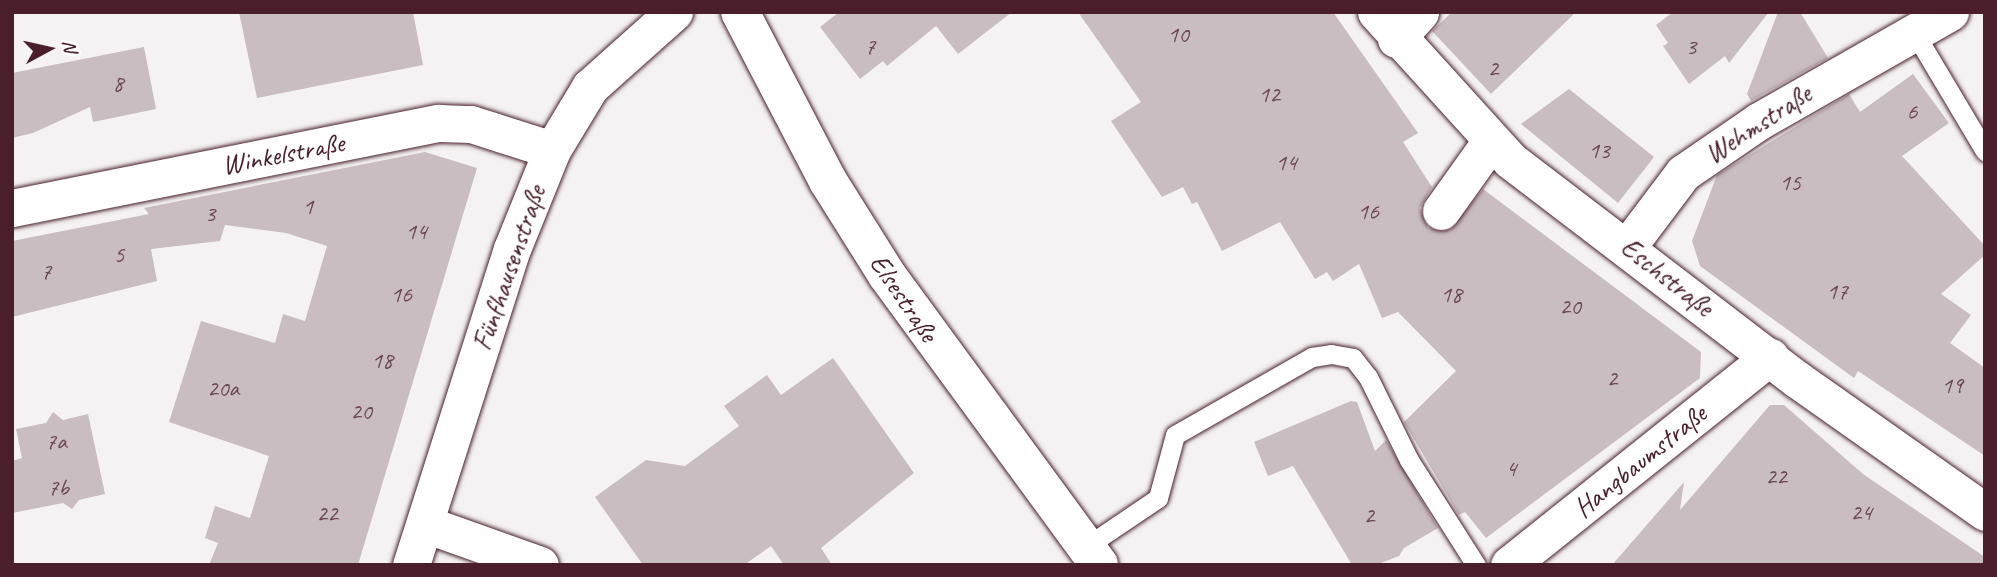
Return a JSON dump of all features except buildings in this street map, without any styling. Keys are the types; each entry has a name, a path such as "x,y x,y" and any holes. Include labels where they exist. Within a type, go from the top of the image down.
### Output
{"street":[{"name":"Fünfhausenstraße","path":"411,565 512,248 552,150 590,87 674,12"},
{"name":"Elsestraße","path":"740,12 828,181 887,275 1093,555"},
{"path":"1386,26 1420,12"},
{"name":"Wehmstraße","path":"1628,247 1683,173 1910,22 1950,12"},
{"name":"Eschstraße","path":"1386,26 1491,141 1770,357 1985,512"},
{"name":"Winkelstraße","path":"12,208 439,123 471,124 552,150"},
{"path":"1441,211 1491,141"},
{"name":"Hangbaumstraße","path":"1509,565 1770,357"},
{"path":"425,524 540,565"}],"lane":[{"path":"1910,22 1985,150"},
{"path":"1093,555 1158,498 1175,435 1312,357 1331,354 1353,358 1368,377 1409,460 1476,565"}]}
